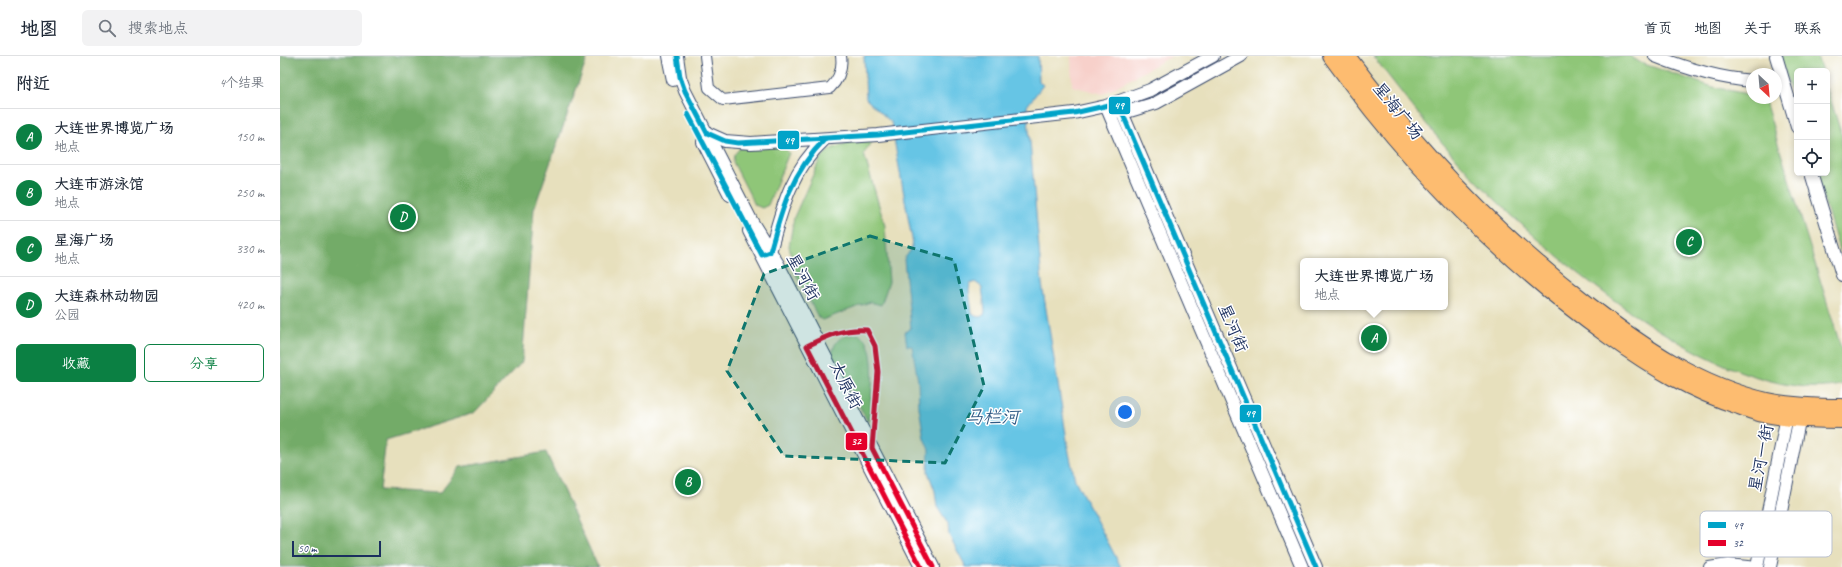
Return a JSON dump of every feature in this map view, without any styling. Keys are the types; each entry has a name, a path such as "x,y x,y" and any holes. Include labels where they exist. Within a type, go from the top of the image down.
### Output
{"highway":[{"name":"星海广场","path":"1331,56 1364,102 1411,157 1460,210 1512,260 1569,306 1659,371 1692,388 1763,414 1842,407"},
{"name":"星海广场","path":"1347,56 1375,94 1420,148 1469,199 1519,248 1605,318 1665,359 1698,377 1795,411 1816,420 1842,420"}],"street":[{"name":"星河街","path":"668,56 672,78 678,94 872,448 933,567"},
{"name":"星河街","path":"677,56 680,77 685,91 752,222 808,346"},
{"path":"705,56 709,88 723,100 830,88 836,82 842,66 841,56"},
{"path":"1121,108 1150,90 1213,56"},
{"path":"707,133 726,141 738,143 825,139 878,135 1033,118 1106,106 1121,108 1156,103 1241,56"},
{"path":"1655,56 1687,69 1734,80 1746,81"},
{"path":"1776,56 1778,68"},
{"path":"1782,87 1794,119"},
{"name":"星河街","path":"1106,106 1302,567"},
{"name":"星河街","path":"1121,108 1316,567"},
{"path":"766,253 799,168 812,151 825,139"},
{"path":"1812,176 1842,275"},
{"name":"太原街","path":"808,346 921,567"},
{"name":"星河一街","path":"1771,511 1795,411"},
{"name":"星河一街","path":"1779,511 1795,411"},
{"name":"星河一街","path":"1757,567 1759,557"},
{"name":"星河一街","path":"1770,567 1772,557"},
{"path":"1709,567 1728,564 1757,567"}],"highlighted area":[{"path":"870,236 954,260 984,386 945,463 784,456 727,371 764,274"}],"shaded area":[{"path":"1071,56 1172,56 1103,94 1072,86"}],"green space":[{"path":"280,56 588,56 534,209 522,362 474,413 386,440 380,490 440,493 460,467 546,452 598,567 280,567"},
{"path":"1373,56 1630,56 1641,63 1713,87 1746,94 1746,104 1766,104 1842,351 1842,385 1793,386 1740,371 1685,345 1630,311 1577,272 1528,231 1486,191 1432,131"},
{"path":"1780,56 1817,56 1821,68 1794,68 1794,102"},
{"path":"1830,98 1842,136 1842,260 1817,176 1830,176"},
{"path":"872,140 864,154 885,226 889,282 881,305 870,302 822,320 818,317 794,270 789,246 794,217 820,159 829,150 846,143"},
{"path":"784,147 789,153 768,205 762,208 755,205 733,162 734,155 740,148"},
{"path":"858,334 866,341 872,360 873,370 871,404 868,422 832,354 835,344 840,338"}],"water":[{"name":"马栏河","path":"864,56 1038,56 1039,81 1043,85 1027,106 1042,284 1069,453 1075,480 1121,567 966,567 949,535 948,524 937,507 935,491 928,472 929,450 924,438 919,407 918,381 912,346 907,346 905,332 911,328 904,259 913,242 891,122 866,99","holes":["975,282 982,287 985,311 984,315 980,317 975,316 972,313 969,290 970,284"]}],"transit line":[{"name":"49","path":"677,56 680,77 685,91 707,133 725,141 738,143 878,135 1074,113 1118,103 1316,567"},
{"name":"49","path":"688,114 762,255 770,252 779,220 796,178 804,164 825,139"},
{"name":"32","path":"921,567 807,346 829,336 843,332 851,330 867,330 875,346 878,372 872,448 933,567"}],"place":[{"name":"大连森林动物园","path":"403,217"},
{"name":"星海广场","path":"1689,242"},
{"name":"大连世界博览广场","path":"1374,338"},
{"name":"大连市游泳馆","path":"688,482"}]}
